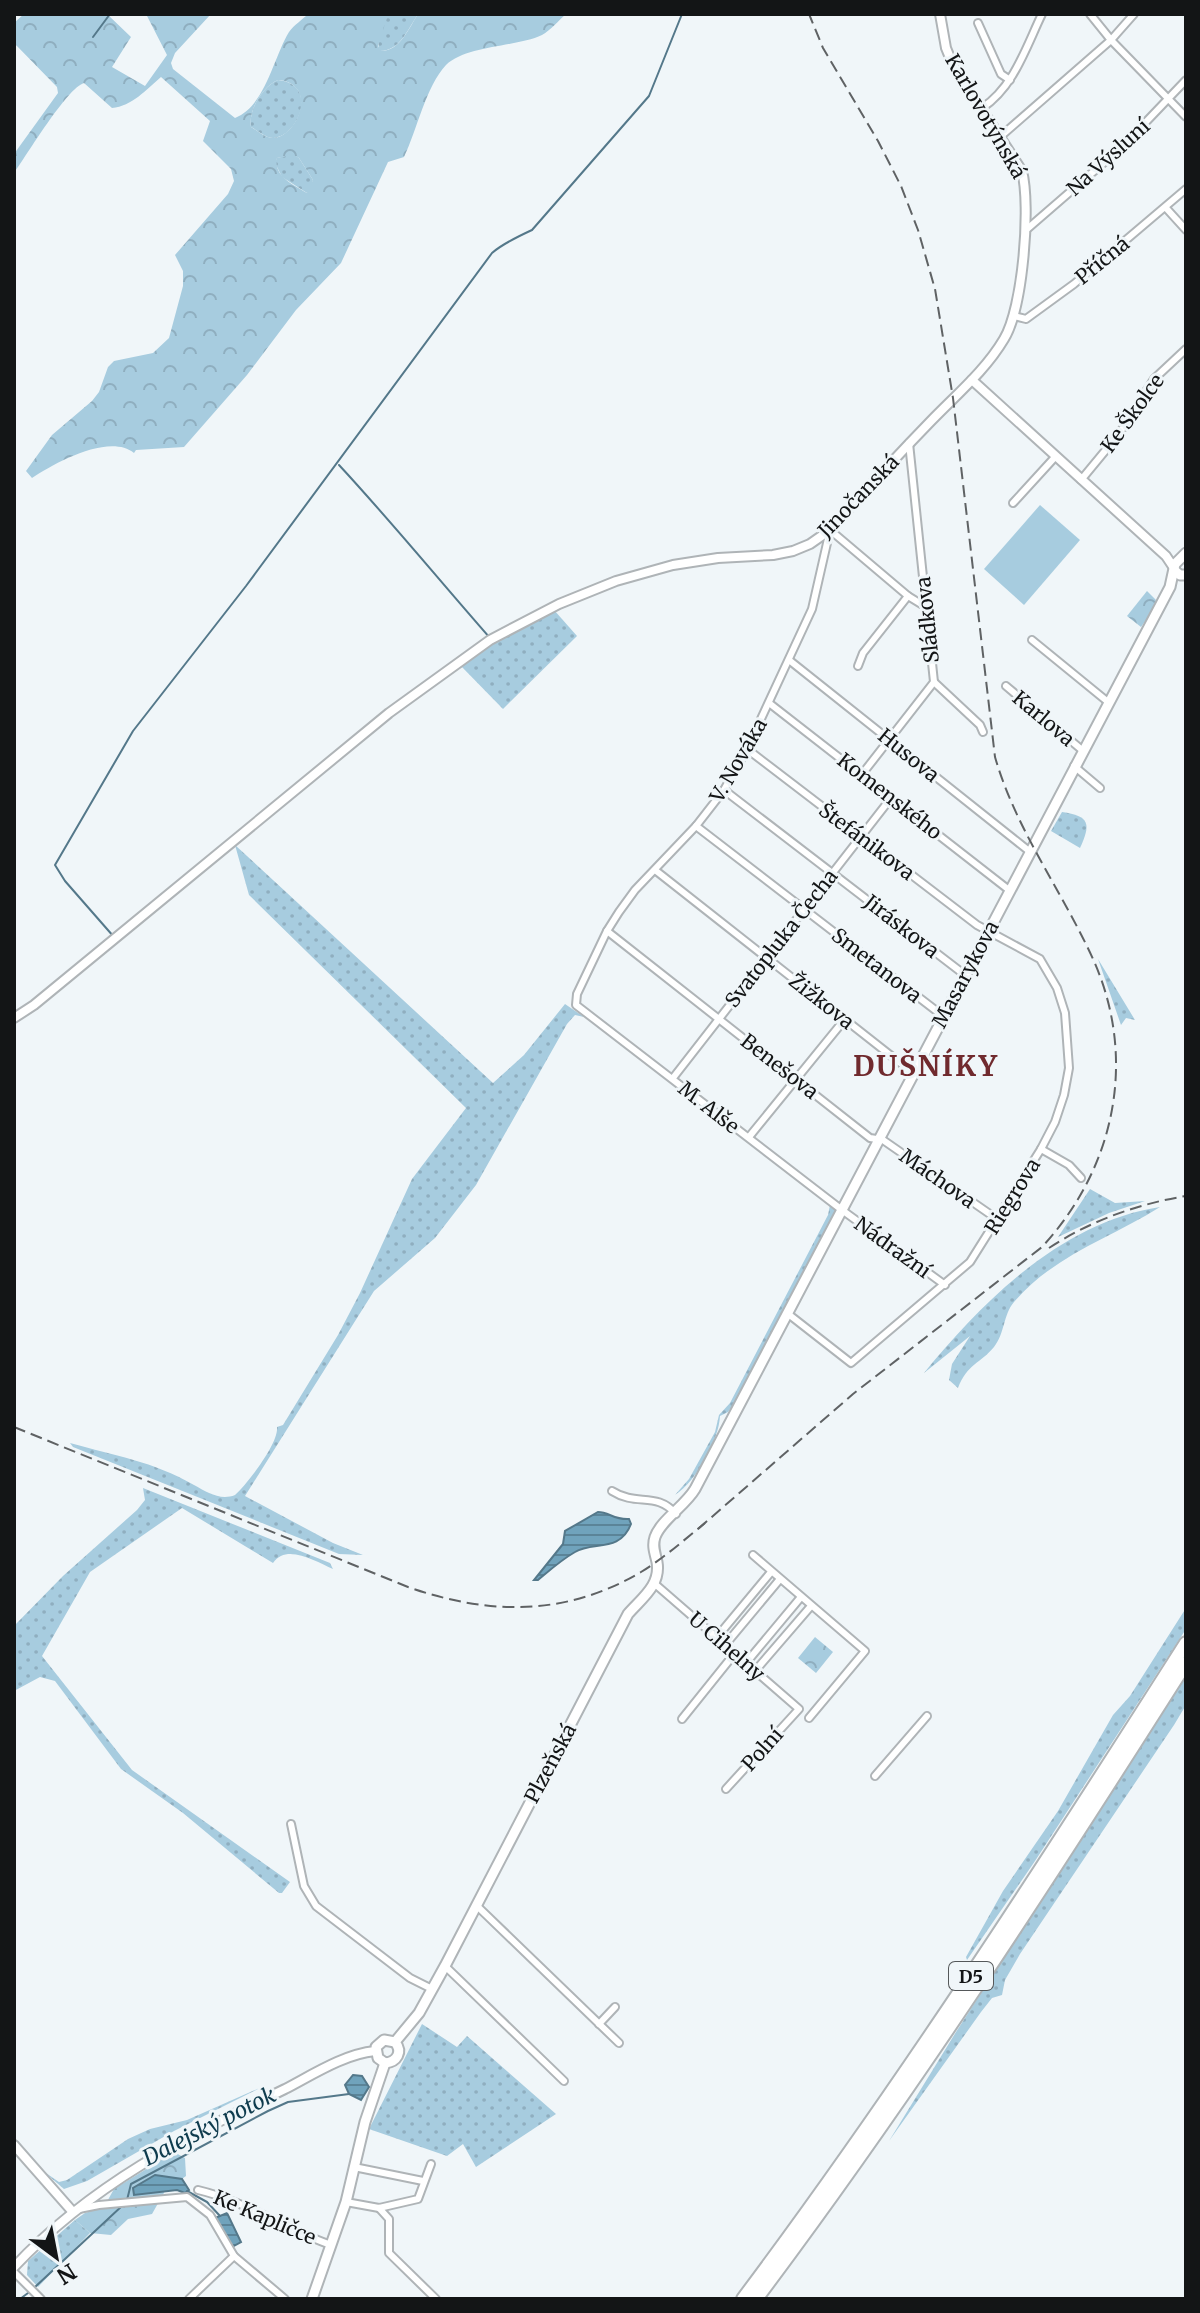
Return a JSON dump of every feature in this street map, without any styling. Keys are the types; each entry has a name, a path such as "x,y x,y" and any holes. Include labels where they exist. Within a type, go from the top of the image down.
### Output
{"highway":[{"name":"D5","path":"743,2299 864,2135 946,2014 1186,1643"},
{"name":"D5","path":"756,2299 814,2222 954,2022 1186,1663"}],"main road":[{"name":"Masarykova","path":"676,1514 695,1489 1082,750 1182,567"},
{"path":"655,1584 658,1572 653,1543 657,1532 676,1514"},
{"name":"Plzeňská","path":"395,2042 411,2025 445,1966 628,1614 655,1584"},
{"name":"Plzeňská","path":"312,2299 346,2202 365,2122 385,2063 398,2057 399,2049 395,2042 388,2039 381,2041 375,2051"},
{"path":"375,2051 385,2063"}],"street":[{"name":"Karlovotýnská","path":"940,14 946,48 953,65 1022,171 1027,190 1026,230 1014,316 1004,338 972,380"},
{"path":"982,108 997,97 1010,80 1042,14"},
{"path":"1090,14 1186,117"},
{"path":"1001,136 1111,40 1134,14"},
{"path":"978,23 1001,74 1010,80"},
{"name":"Na Výsluní","path":"1026,230 1123,146 1186,80"},
{"name":"Příčná","path":"1014,316 1026,319 1186,189"},
{"path":"1166,208 1186,230"},
{"name":"Ke Školce","path":"1081,480 1119,434 1154,379 1186,349"},
{"path":"972,380 1166,556 1182,567"},
{"name":"Jinočanská","path":"14,1018 34,1005 389,713 490,640 559,604 616,581 673,565 718,558 773,555 810,544 830,530 909,443 972,380"},
{"name":"Sládkova","path":"863,773 934,682 909,443"},
{"path":"1013,503 1056,456"},
{"path":"830,530 908,596 926,607"},
{"name":"V. Nováka","path":"576,1005 577,994 607,931 635,890 696,826 724,790 747,749 812,609 830,530"},
{"path":"858,666 863,653 908,596"},
{"path":"1032,640 1108,702"},
{"name":"Husova","path":"789,660 1029,851"},
{"path":"934,682 980,725 983,732"},
{"name":"Karlova","path":"1006,686 1082,750"},
{"name":"Komenského","path":"769,703 863,773 1009,890"},
{"name":"Štefánikova","path":"747,749 977,925 988,930"},
{"path":"1074,766 1100,788"},
{"name":"Jiráskova","path":"724,790 965,975"},
{"name":"Svatopluka Čecha","path":"673,1078 891,798"},
{"name":"Smetanova","path":"696,826 943,1016"},
{"name":"Žižkova","path":"655,870 913,1073"},
{"name":"Riegrova","path":"787,1313 851,1363 970,1262 1041,1149 1055,1122 1069,1068 1065,1013 1057,988 1040,959 988,930"},
{"name":"Benešova","path":"607,931 870,1138 879,1139"},
{"name":"M. Alše","path":"576,1005 842,1210"},
{"path":"749,1137 845,1019"},
{"name":"Máchova","path":"879,1139 997,1219"},
{"path":"1041,1149 1069,1165 1081,1178"},
{"name":"Nádražní","path":"842,1210 945,1285"},
{"path":"612,1491 628,1500 663,1502 676,1514"},
{"path":"753,1555 865,1651 809,1718"},
{"path":"717,1637 771,1572"},
{"path":"725,1645 780,1579"},
{"name":"U Cihelny","path":"655,1584 799,1709"},
{"path":"746,1663 801,1597"},
{"path":"755,1671 811,1606"},
{"path":"682,1719 735,1653"},
{"name":"Polní","path":"726,1789 799,1709"},
{"path":"875,1776 927,1716"},
{"path":"291,1824 304,1886 316,1906 410,1978 432,1989"},
{"path":"476,1905 619,2043"},
{"path":"445,1966 564,2081"},
{"path":"599,2024 615,2007"},
{"path":"41,2299 14,2269 72,2211 125,2174 184,2139 354,2055 375,2051"},
{"path":"14,2145 72,2211"},
{"path":"346,2202 379,2208 418,2199 431,2164"},
{"path":"354,2167 423,2181"},
{"name":"Ke Kapličce","path":"198,2190 226,2196 331,2245"},
{"path":"72,2211 125,2202 187,2197 210,2215 234,2256 285,2299"},
{"path":"379,2208 389,2219 389,2253 436,2299"},
{"path":"189,2299 234,2256"}],"green space":[{"path":"24,14 107,14 131,37 112,67 145,86 167,55 146,14 211,14 175,53 171,63 173,69 235,118 254,103 289,32 308,14 388,14 378,46 381,51 399,43 418,14 566,14 542,35 466,54 446,65 427,96 404,157 388,162 341,263 296,310 247,375 184,447 136,450 134,453 111,446 97,448 68,458 32,478 26,471 52,435 92,401 99,392 108,367 114,361 153,353 169,338 183,286 183,271 175,255 228,194 234,181 231,169 203,141 210,121 161,77 132,101 112,108 84,83 58,109 14,173 14,154 58,93 57,87 15,44 14,23","holes":["278,80 290,83 298,90 300,109 291,128 283,135 271,138 251,127 251,120 258,99 267,87","293,155 299,158 313,180 307,193 278,170 277,158"]},
{"path":"388,14 418,14 398,43 380,51 379,37"},
{"path":"278,80 298,90 301,109 291,128 283,135 271,138 251,127 251,120 258,99 267,87"},
{"path":"293,154 313,180 310,192 282,177 275,163 277,158"},
{"path":"1040,505 1080,540 1024,605 984,569"},
{"path":"1147,591 1156,600 1141,627 1127,616"},
{"path":"554,610 577,636 503,709 460,665 508,633"},
{"path":"1062,812 1078,816 1086,822 1086,833 1080,848 1051,831"},
{"path":"235,845 493,1083 524,1055 565,1004 584,1017 575,1015 567,1024 476,1185 435,1238 374,1291 245,1496 333,1543 363,1555 339,1554 73,1447 70,1443 148,1465 214,1495 235,1495 262,1462 273,1443 277,1427 283,1425 338,1335 412,1179 466,1108 249,895"},
{"path":"1098,959 1135,1020 1126,1018 1121,1025"},
{"path":"1090,1189 1115,1203 1145,1201 1109,1213 1058,1237"},
{"path":"830,1205 837,1209 736,1401 728,1412 720,1416 716,1436 705,1459 691,1480 675,1495 689,1479 715,1432 719,1415 730,1403 828,1215"},
{"path":"1160,1207 1065,1259 1030,1286 1010,1307 994,1347 970,1369 958,1388 949,1380 952,1364 970,1336 924,1373 972,1318 1028,1268 1090,1229 1124,1215"},
{"path":"143,1488 330,1563 333,1569 294,1554 279,1557 273,1563 182,1508 90,1572 42,1656 132,1770 290,1882 282,1893 183,1813 121,1769 55,1681 40,1677 14,1691 14,1626 63,1576 137,1510 145,1500"},
{"path":"1186,1608 1186,1629 967,1960 1003,1891 1058,1811 1113,1715 1130,1696"},
{"path":"815,1637 833,1652 816,1673 798,1658"},
{"path":"1186,1674 1186,1705 1174,1725 1020,1954 1005,1980 1002,1995 992,1998 981,2012 889,2141 956,2032"},
{"path":"422,2024 457,2047 467,2036 556,2114 476,2167 463,2144 447,2156 369,2129"},
{"path":"264,2086 174,2131 87,2181 64,2189 43,2171 59,2182 67,2180 128,2139 150,2129 187,2120"},
{"path":"174,2152 185,2158 186,2176 165,2191 152,2214 128,2219 111,2235 90,2233 75,2220 104,2207 114,2189"},
{"path":"75,2220 90,2233 38,2287 27,2275 28,2261"}],"shaded area":[{"path":"598,1512 629,1519 631,1524 620,1539 575,1552 534,1580 563,1544 565,1531"},
{"path":"353,2075 362,2076 369,2087 361,2100 349,2094 345,2085"},
{"path":"155,2175 182,2179 189,2190 185,2193 177,2190 134,2195 133,2188"},
{"path":"227,2213 241,2242 232,2247 215,2218"}],"waterway":[{"path":"93,37 110,14"},
{"path":"114,937 65,881 55,865 133,731 246,586 492,253 532,230 649,96 682,14"},
{"path":"339,465 490,638"},
{"name":"Dalejský potok","path":"127,2200 131,2184 268,2111 288,2102 349,2094"},
{"path":"187,2191 207,2202 220,2216"},
{"name":"Dalejský potok","path":"35,2287 123,2205"},
{"name":"Dalejský potok","path":"20,2299 28,2293"}],"railway":[{"path":"698,1529 853,1394 1042,1247 1067,1216 1087,1183 1102,1148 1112,1111 1116,1073 1114,1035 1107,997 1093,959 1027,835 995,757 953,398 935,289 918,230 901,186 823,48 809,14"},
{"path":"1049,1248 1114,1215 1186,1196"},
{"path":"14,1427 408,1587 467,1603 526,1607 584,1597 641,1572 705,1523"}],"district":[{"name":"DUŠNÍKY","path":"926,1066"}]}
